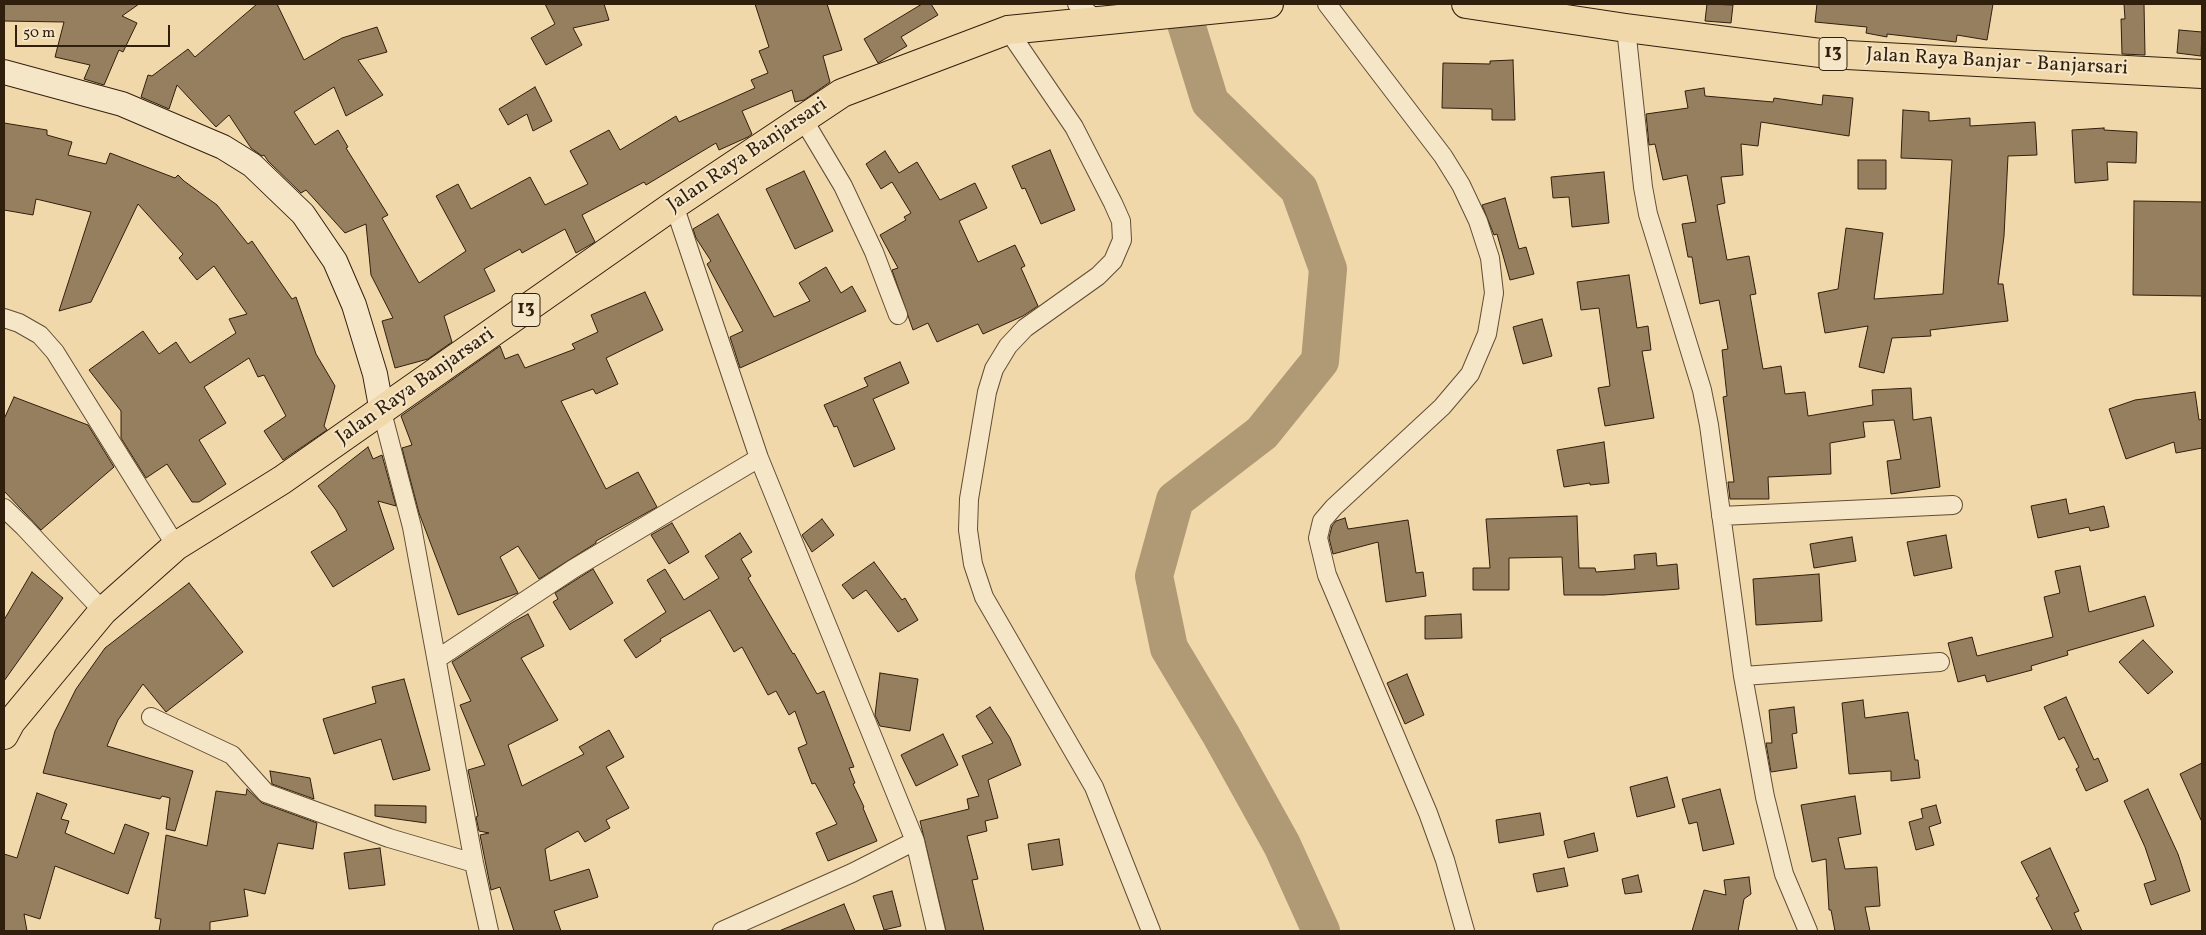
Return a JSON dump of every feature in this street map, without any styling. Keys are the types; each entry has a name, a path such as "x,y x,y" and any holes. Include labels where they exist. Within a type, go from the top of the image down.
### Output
{"highway":[{"name":"13","path":"1262,4 1269,4"},
{"name":"Jalan Raya Banjarsari","path":"4,735 11,722 103,611 176,546 282,480 382,412 674,205 842,93 1008,30 1087,12 1126,18 1262,4"},
{"name":"Jalan Raya Banjar - Banjarsari","path":"1466,4 1626,28 1828,54 2202,74"}],"street":[{"path":"1326,4 1443,156 1461,185 1478,221 1490,258 1494,293 1487,334 1470,374 1442,407 1334,507 1322,521 1318,538 1327,576 1428,813 1445,860 1465,931"},
{"path":"1626,28 1643,187 1648,214 1702,390 1744,676 1765,797 1784,874 1808,931"},
{"path":"1008,30 1074,127 1113,203 1120,221 1122,240 1112,261 1098,276 1025,328 1008,346 994,369 987,392 969,499 968,530 973,564 984,597 1094,786 1152,931"},
{"path":"4,72 122,104 222,146 252,166 303,214 335,261 354,305 374,374 412,527 474,863 489,931"},
{"path":"802,119 843,186 874,252 898,316"},
{"path":"674,205 759,458 915,841 936,931"},
{"path":"4,318 19,322 40,335 55,352 176,546"},
{"path":"437,659 574,569 759,458"},
{"path":"1721,516 1952,505"},
{"path":"4,508 103,611"},
{"path":"1744,676 1940,662"},
{"path":"151,718 232,756 266,793 389,838 474,863"},
{"path":"722,931 852,873 915,841"}],"building":[{"path":"4,4 139,4 122,16 137,23 123,52 119,50 104,85 84,79 90,65 55,57 64,22 4,21"},
{"path":"257,4 277,4 304,60 342,38 377,27 387,52 358,60 383,95 346,116 334,87 294,112 315,145 338,130 348,147 346,148 388,215 382,218 419,283 466,251 436,196 458,184 471,209 530,177 545,205 588,184 570,151 609,130 620,150 676,116 679,122 755,88 751,80 768,73 759,51 769,47 755,4 827,4 842,50 823,56 830,82 804,100 795,102 792,90 742,111 752,134 748,137 719,150 716,143 646,185 644,182 582,215 595,242 576,253 565,229 522,253 520,249 484,269 495,291 444,316 452,342 428,359 395,368 382,321 393,318 371,275 366,224 345,233 306,190 301,193 264,155 262,156 251,148 229,115 216,127 177,85 169,109 141,97 148,75 152,76 188,49 195,57"},
{"path":"545,4 604,4 609,20 573,28 582,45 546,65 531,38 555,24"},
{"path":"922,4 931,4 938,15 901,37 907,46 878,63 864,39"},
{"path":"1707,4 1733,5 1731,23 1705,21"},
{"path":"1817,4 1993,4 1987,40 1957,35 1956,42 1887,34 1887,37 1866,33 1867,27 1815,22"},
{"path":"2124,4 2144,4 2145,55 2122,54 2121,19 2125,19"},
{"path":"2179,30 2202,32 2201,56 2177,53"},
{"path":"1513,60 1515,120 1492,120 1492,109 1442,108 1443,63 1490,64 1490,61"},
{"path":"535,87 552,121 533,131 527,114 508,125 499,109"},
{"path":"1704,88 1705,96 1773,102 1774,98 1822,105 1823,95 1853,98 1849,136 1761,122 1758,146 1741,144 1743,175 1721,177 1725,203 1717,205 1727,260 1749,256 1756,294 1750,295 1763,369 1781,366 1785,394 1805,392 1808,416 1873,405 1872,390 1911,388 1913,420 1931,417 1940,487 1891,494 1887,461 1901,459 1894,420 1863,422 1865,437 1830,443 1831,474 1768,477 1769,499 1730,499 1728,482 1734,482 1723,397 1727,396 1722,350 1728,349 1719,300 1700,304 1692,257 1688,257 1682,224 1696,222 1687,175 1663,180 1655,144 1649,145 1646,114 1688,108 1685,91"},
{"path":"1903,110 1929,112 1929,121 1970,118 1970,126 2035,122 2037,155 2008,156 2004,236 1998,284 2003,284 2008,321 1930,330 1931,336 1892,338 1884,373 1859,367 1868,326 1825,333 1818,293 1838,289 1846,228 1883,233 1874,299 1943,294 1952,160 1901,158"},
{"path":"4,123 47,130 47,135 72,142 68,155 106,164 110,153 175,178 178,175 217,205 248,244 252,241 292,299 296,297 316,354 335,386 324,426 327,430 283,460 264,431 286,416 264,375 258,377 249,358 204,387 226,423 199,440 226,484 199,502 192,502 167,464 146,478 121,438 121,411 89,370 143,331 159,354 176,342 190,363 236,333 229,319 247,314 214,266 197,280 179,258 183,254 138,204 91,302 59,311 91,212 36,199 33,215 4,210"},
{"path":"2104,128 2104,130 2137,132 2136,163 2107,162 2108,180 2075,183 2072,130"},
{"path":"1050,150 1075,210 1041,224 1025,188 1022,189 1012,166"},
{"path":"885,151 899,173 917,162 940,200 975,183 987,208 959,221 978,262 1015,245 1025,266 1021,268 1038,306 1023,316 983,334 978,324 937,342 928,323 913,330 892,270 898,268 880,235 906,220 904,217 911,213 892,182 881,189 866,164"},
{"path":"1858,160 1886,160 1886,189 1858,189"},
{"path":"804,171 833,231 795,249 766,189"},
{"path":"1604,172 1609,223 1572,227 1569,197 1553,198 1551,177"},
{"path":"1505,198 1519,249 1526,247 1534,274 1510,280 1497,234 1494,235 1482,205"},
{"path":"2134,201 2202,202 2202,296 2133,295"},
{"path":"718,214 774,317 810,301 799,283 826,267 841,293 852,286 866,311 740,368 730,337 743,331 707,264 711,261 696,238 693,229"},
{"path":"1629,275 1637,328 1648,326 1651,350 1642,351 1654,418 1605,426 1598,388 1610,386 1599,308 1581,310 1577,282"},
{"path":"645,292 663,330 606,358 618,384 596,394 593,389 561,401 606,489 638,472 657,507 596,541 596,543 539,579 518,546 500,557 518,593 458,615 419,513 402,448 412,445 401,416 500,346 505,359 518,354 525,368 575,349 572,344 598,332 591,315"},
{"path":"1542,319 1552,356 1523,364 1513,327"},
{"path":"900,362 909,383 873,399 895,449 854,467 837,426 834,427 824,405 868,386 864,378"},
{"path":"2195,392 2199,420 2202,419 2202,448 2176,453 2174,442 2126,459 2109,409 2135,400"},
{"path":"14,397 88,425 114,467 41,530 4,491 4,419"},
{"path":"1604,442 1609,483 1590,485 1590,483 1564,487 1557,450"},
{"path":"368,447 373,459 382,455 396,506 378,501 394,549 333,587 311,552 347,530 336,510 318,486"},
{"path":"2066,499 2069,514 2104,506 2109,527 2090,531 2089,527 2038,538 2031,506"},
{"path":"1577,516 1579,568 1595,568 1596,572 1635,569 1634,555 1656,553 1657,566 1677,564 1679,589 1604,595 1564,595 1562,557 1509,558 1509,590 1473,590 1473,568 1490,568 1486,519"},
{"path":"1345,518 1348,529 1408,520 1416,573 1423,572 1426,596 1386,602 1378,542 1333,554 1329,538 1332,526 1336,521"},
{"path":"822,519 834,535 812,552 802,535"},
{"path":"672,523 689,552 669,564 651,535"},
{"path":"740,533 752,552 741,559 751,576 748,578 817,694 824,691 854,767 849,768 855,783 853,784 877,841 828,861 816,833 837,824 815,783 812,784 798,748 807,744 795,711 789,715 776,691 768,695 742,647 734,652 710,610 660,639 661,641 636,658 624,640 666,612 647,580 665,569 684,600 719,578 705,556"},
{"path":"1946,535 1952,568 1914,576 1907,542"},
{"path":"1852,537 1856,561 1814,568 1810,544"},
{"path":"874,562 902,600 905,598 918,620 898,632 866,590 853,599 842,585"},
{"path":"2080,566 2089,612 2145,596 2154,626 2067,651 2068,655 2031,666 2032,670 1987,682 1985,675 1958,682 1948,643 1972,637 1977,656 2053,637 2044,597 2060,593 2055,571"},
{"path":"593,569 613,603 570,630 553,602 558,599 555,593"},
{"path":"32,572 63,598 4,681 4,620"},
{"path":"1819,574 1822,621 1756,625 1753,579"},
{"path":"189,583 243,652 166,712 143,684 118,720 107,746 193,771 175,831 166,829 170,798 162,796 160,799 43,773 55,731 76,689 105,648"},
{"path":"528,614 544,646 521,658 558,720 508,745 522,786 584,754 579,747 609,730 624,757 606,767 629,808 606,820 610,828 585,842 578,831 545,849 550,881 589,869 598,897 554,911 561,931 514,931 500,887 491,890 480,835 489,833 479,831 476,817 478,816 468,770 485,765 460,705 471,701 452,662"},
{"path":"1461,614 1462,638 1425,639 1425,616"},
{"path":"2143,640 2173,672 2148,694 2119,662"},
{"path":"880,673 918,679 910,731 880,726 875,715"},
{"path":"1407,674 1424,715 1405,724 1387,683"},
{"path":"404,679 430,770 393,780 381,739 334,754 323,719 376,703 372,687"},
{"path":"2066,697 2094,760 2098,758 2108,781 2086,791 2076,769 2079,767 2064,737 2059,740 2044,707"},
{"path":"1863,700 1865,718 1908,712 1915,760 1918,760 1920,778 1891,781 1891,771 1849,774 1842,703"},
{"path":"990,707 1010,738 1021,765 988,780 998,818 985,821 987,831 967,836 978,879 972,880 984,931 946,931 920,821 969,809 967,799 979,796 962,756 993,743 976,716"},
{"path":"1794,707 1797,733 1792,734 1797,768 1771,772 1766,743 1772,743 1769,710"},
{"path":"943,734 958,765 916,786 901,755"},
{"path":"2202,763 2202,822 2180,774"},
{"path":"270,771 310,778 314,799 272,784"},
{"path":"1667,777 1675,807 1637,817 1630,787"},
{"path":"247,789 262,803 317,823 313,849 278,843 265,894 244,889 248,916 210,922 210,931 159,931 161,919 155,918 166,835 207,846 216,791 246,795"},
{"path":"1720,789 1734,844 1703,851 1697,822 1689,824 1682,799"},
{"path":"2148,789 2178,854 2190,891 2151,905 2144,884 2156,880 2145,847 2124,801"},
{"path":"37,793 67,804 61,819 69,821 65,833 114,854 125,824 149,833 128,894 55,866 40,919 24,914 27,931 4,931 4,854 17,858"},
{"path":"1855,796 1861,834 1838,838 1845,869 1877,867 1880,906 1865,907 1870,931 1835,931 1831,910 1829,910 1826,859 1812,862 1801,805"},
{"path":"375,805 426,806 426,823 375,816"},
{"path":"1936,805 1941,823 1929,827 1934,845 1916,850 1909,822 1923,818 1921,809"},
{"path":"1540,813 1544,835 1499,843 1496,820"},
{"path":"1594,833 1598,851 1568,858 1564,841"},
{"path":"1059,839 1063,865 1032,870 1028,844"},
{"path":"380,848 385,885 349,889 344,853"},
{"path":"2050,848 2079,911 2074,913 2082,931 2053,931 2036,898 2039,896 2021,862"},
{"path":"1564,868 1568,886 1537,892 1533,874"},
{"path":"1638,875 1642,892 1625,894 1622,879"},
{"path":"1749,877 1751,894 1744,899 1738,931 1692,931 1704,890 1726,895 1724,880"},
{"path":"892,891 901,926 884,930 873,896"},
{"path":"844,904 855,931 779,931"}],"waterway":[{"path":"1180,4 1210,102 1299,189 1328,269 1320,361 1262,433 1175,500 1154,576 1169,648 1221,735 1282,845 1321,931"}]}
